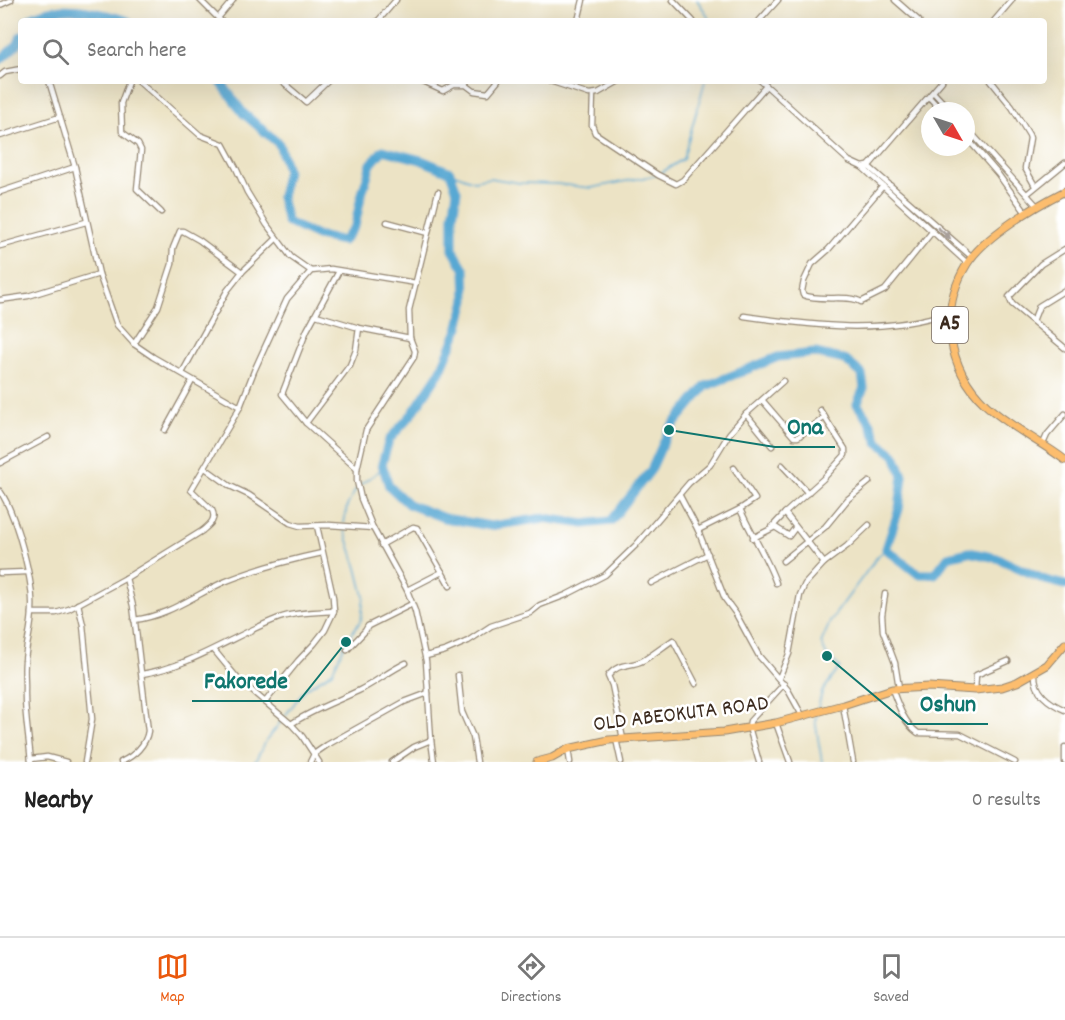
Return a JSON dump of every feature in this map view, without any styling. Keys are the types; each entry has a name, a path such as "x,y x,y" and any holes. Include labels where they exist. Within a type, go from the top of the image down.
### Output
{"highway":[{"name":"A5","path":"1065,190 1026,213 996,235 970,260 957,285 950,312 949,330 955,360 972,390 1001,417 1065,460"},
{"name":"OLD ABEOKUTA ROAD","path":"537,762 552,758 568,749 619,739 724,732 776,723 896,689 928,687 975,690 1002,687 1035,673 1047,665 1065,644"}],"street":[{"path":"0,5 11,0"},
{"path":"200,0 218,18"},
{"path":"221,18 232,0"},
{"path":"381,18 396,0"},
{"path":"579,18 584,0"},
{"path":"673,0 690,18"},
{"path":"762,18 778,0"},
{"path":"895,0 916,18"},
{"path":"997,18 1012,0"},
{"path":"0,76 5,72 18,70"},
{"path":"50,84 75,167 99,274 114,319 134,344 192,381 240,407"},
{"path":"128,84 121,103 122,132 138,144 141,150 137,189 140,195 161,212"},
{"path":"142,84 200,135 223,144 254,205 276,238 295,261 311,271"},
{"path":"285,84 306,102 325,84"},
{"path":"427,84 443,92 454,85 466,85 474,91 488,93 496,84"},
{"path":"558,84 593,94 614,84"},
{"path":"865,168 940,84"},
{"path":"993,84 1012,107 1029,135 1025,168 1035,186"},
{"path":"593,94 592,124 595,133 668,182 676,184 683,180 766,86 840,154 865,168 970,260"},
{"path":"933,92 942,102"},
{"path":"929,97 934,102"},
{"path":"0,136 60,117"},
{"path":"975,137 1037,206"},
{"path":"975,148 1026,213"},
{"path":"1027,194 1065,163"},
{"path":"0,192 75,167"},
{"path":"865,168 932,232 970,260"},
{"path":"1002,180 1010,175"},
{"path":"1010,190 1018,185"},
{"path":"883,186 808,270 801,291 803,295 820,299 855,299 861,302 868,300 885,290 932,232"},
{"path":"434,762 430,740 426,656 407,590 381,545 357,487 357,469 366,430 414,357 415,351 410,338 409,310 438,192"},
{"path":"0,246 86,222"},
{"path":"387,222 428,233"},
{"path":"134,344 158,307 171,264 175,241 180,231 199,240 242,272"},
{"path":"182,374 227,291 242,272 276,238"},
{"path":"1065,249 1041,264 1009,297 1012,304 1065,348"},
{"path":"32,613 56,613 78,604 126,578 202,531 212,521 212,510 191,489 240,407 287,299 311,271 324,268 416,283"},
{"path":"339,271 307,330 282,391 286,401 306,423 357,469"},
{"path":"0,300 28,296 99,274"},
{"path":"1033,321 1039,306 1065,290"},
{"path":"744,316 832,326 878,326 927,320 950,312"},
{"path":"316,315 359,328 410,338"},
{"path":"306,423 350,365 356,350 359,328"},
{"path":"165,430 192,381"},
{"path":"426,656 468,641 491,626 530,613 540,605 567,595 605,575 680,496 689,483 710,465 729,434 746,414 783,381"},
{"path":"763,401 794,437 798,437 825,417"},
{"path":"753,538 772,527 844,454 845,449 820,410"},
{"path":"746,414 772,446"},
{"path":"1043,444 1047,435 1065,414"},
{"path":"0,463 48,437"},
{"path":"782,465 808,493"},
{"path":"205,468 290,523 300,526 373,528"},
{"path":"698,530 755,499 734,468"},
{"path":"783,561 825,527 848,499 869,482"},
{"path":"0,491 11,513 33,599 25,660 24,692 31,760 47,757 66,762"},
{"path":"680,496 698,530 725,599 759,656 784,684 802,717"},
{"path":"740,509 753,538 768,562 776,583"},
{"path":"785,513 824,563"},
{"path":"779,678 789,654 800,595 805,584 824,563 847,546 868,525"},
{"path":"265,702 325,630 334,611 317,526"},
{"path":"381,545 415,527 450,586"},
{"path":"772,527 778,528 787,536 795,528"},
{"path":"134,620 161,614 224,582 253,571 322,554"},
{"path":"651,583 708,554"},
{"path":"0,573 27,572"},
{"path":"407,590 442,572"},
{"path":"121,762 138,750 147,737 148,731 130,588 126,578"},
{"path":"885,594 882,615 883,631 895,663 899,708 908,724 918,733 960,734 1015,762"},
{"path":"78,604 83,625 92,719 85,762"},
{"path":"347,650 368,626 412,604"},
{"path":"142,674 176,666 281,618 334,611"},
{"path":"621,762 612,686 608,676 612,670 619,666 641,662 673,640 696,684"},
{"path":"214,650 238,679 291,724 319,762"},
{"path":"975,690 976,675 1008,661"},
{"path":"291,724 310,712 365,687 390,670 406,663"},
{"path":"1035,673 1035,681 1047,700 1065,710"},
{"path":"458,675 462,712 473,737 477,762"},
{"path":"759,762 749,727 750,721 784,684"},
{"path":"310,762 314,754 404,702 428,693"},
{"path":"843,705 853,762"},
{"path":"776,723 790,762"},
{"path":"393,762 420,743 430,740"},
{"path":"1065,747 1065,762"},
{"path":"568,749 570,762"}],"waterway":[{"path":"697,0 708,18"},
{"path":"32,18 63,9 117,18"},
{"path":"0,60 18,44"},
{"path":"222,84 243,113 279,144 287,170 281,197 287,222 317,236 343,241 355,226 371,164 383,150 421,160 450,172 457,191 453,216 453,250 465,270 466,300 458,330 440,372 412,414 389,440 382,464 389,486 408,504 444,518 491,526 544,518 584,524 611,521 651,470 669,430 706,386 778,357 815,353 845,360 862,374 864,388 857,404 870,422 878,442 895,455 903,476 899,509 886,549 918,574 935,574 948,557 968,552 997,558 1045,580 1065,585"},
{"path":"661,173 683,159 704,84"},
{"path":"450,172 474,181 490,178 520,183 591,188 657,175"},
{"path":"360,485 382,469"},
{"path":"344,523 347,506 356,489"},
{"path":"285,716 305,689 332,672 346,642 361,620 364,596 344,528"},
{"path":"818,708 822,692 840,667 827,656 821,643 831,620 878,556 886,549"},
{"path":"817,715 815,720 822,762"},
{"path":"255,762 266,741 282,720"}],"place":[{"name":"Ona","path":"669,430"},
{"name":"Fakorede","path":"346,642"},
{"name":"Oshun","path":"827,656"}]}
